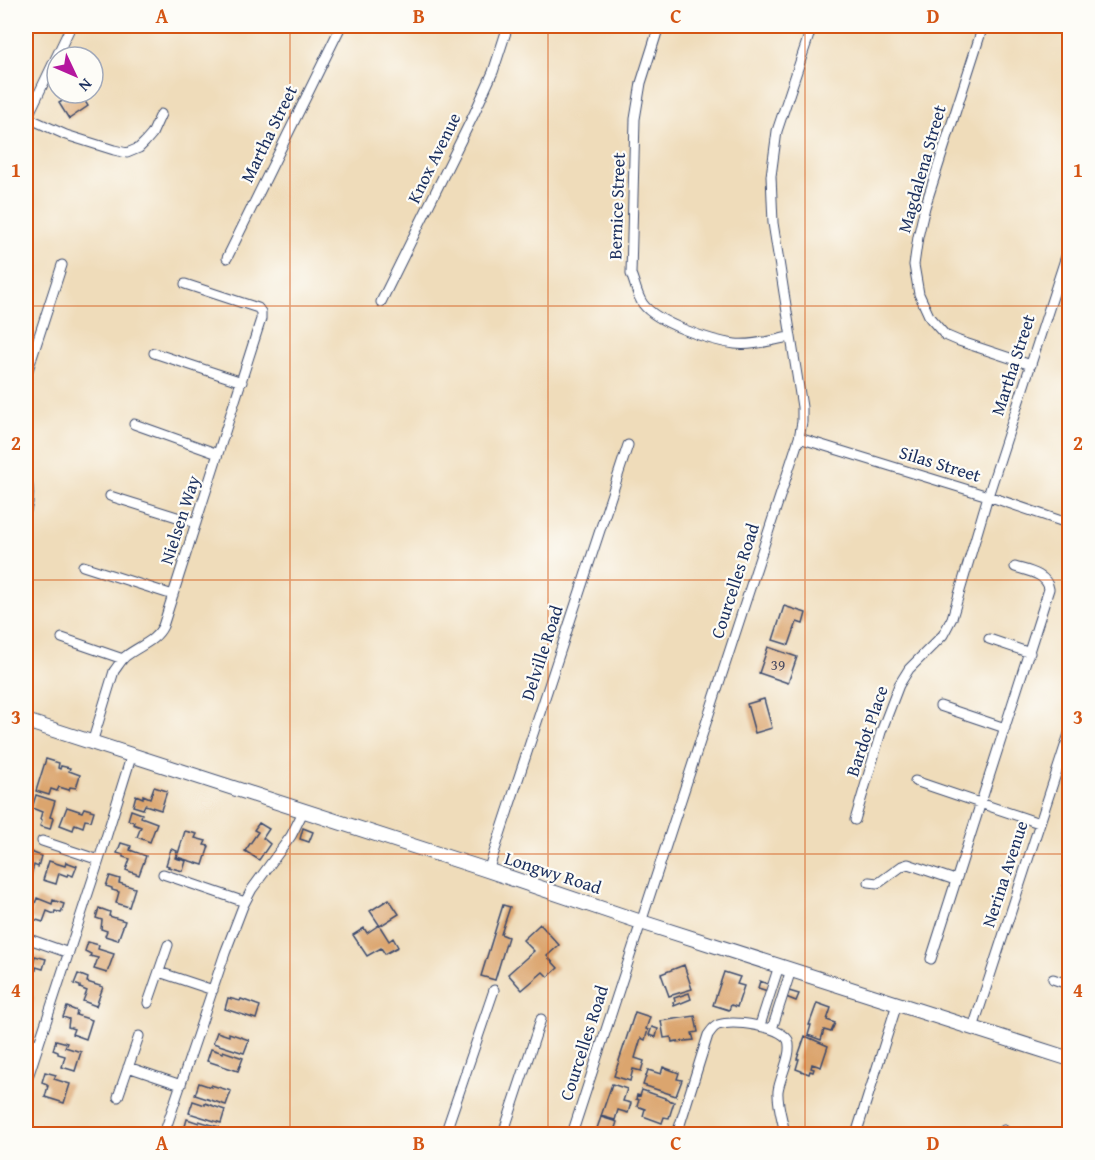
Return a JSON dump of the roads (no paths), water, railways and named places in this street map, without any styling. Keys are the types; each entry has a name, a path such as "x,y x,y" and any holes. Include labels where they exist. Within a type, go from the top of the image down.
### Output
{"street":[{"path":"71,26 26,117 66,135 127,153 139,148 152,134 161,114"},
{"name":"Martha Street","path":"227,258 340,26"},
{"name":"Knox Avenue","path":"381,303 474,114 493,72 508,26"},
{"name":"Bernice Street","path":"659,26 640,83 635,118 631,274 643,304 673,326 734,344 790,338"},
{"name":"Courcelles Road","path":"572,1134 799,438 802,407 773,223 771,176 777,131 812,26"},
{"name":"Magdalena Street","path":"983,26 924,207 914,265 919,294 930,318 945,335 1031,365"},
{"name":"Martha Street","path":"988,496 1070,243"},
{"path":"26,376 62,265"},
{"name":"Nielsen Way","path":"92,743 114,671 123,659 158,635 163,626 261,319 261,312 258,308 184,284"},
{"path":"154,353 242,382"},
{"path":"134,424 218,454"},
{"name":"Silas Street","path":"799,438 988,496 1070,524"},
{"name":"Delville Road","path":"488,870 628,445"},
{"path":"26,476 29,486 26,511"},
{"path":"110,496 196,523"},
{"name":"Bardot Place","path":"855,820 881,732 899,686 909,669 943,635 952,618 988,496"},
{"path":"83,566 173,595"},
{"path":"931,959 1049,590 1049,585 1042,577 1015,567"},
{"path":"62,638 123,659"},
{"path":"989,639 1030,653"},
{"path":"940,706 1005,728"},
{"name":"Longwy Road","path":"26,721 1070,1059"},
{"name":"Nerina Avenue","path":"974,1028 1070,731"},
{"path":"26,1083 132,754"},
{"path":"915,781 1039,823"},
{"path":"164,1134 225,953 245,902 291,836 304,810"},
{"path":"42,841 99,860"},
{"path":"869,882 880,882 900,867 908,864 955,880"},
{"path":"163,874 245,902"},
{"path":"26,938 69,953"},
{"path":"148,1003 168,945"},
{"path":"760,1025 785,968"},
{"path":"772,1029 785,968"},
{"path":"159,972 213,990"},
{"path":"1053,979 1070,985"},
{"path":"445,1134 494,990"},
{"path":"858,1128 897,1004"},
{"path":"503,1134 541,1019"},
{"path":"677,1134 706,1041 714,1027 720,1024 760,1025 784,1034 788,1040 790,1046 780,1078 778,1095 785,1134"},
{"path":"118,1097 139,1036"},
{"path":"26,1040 38,1045"},
{"path":"128,1067 181,1085"}]}
